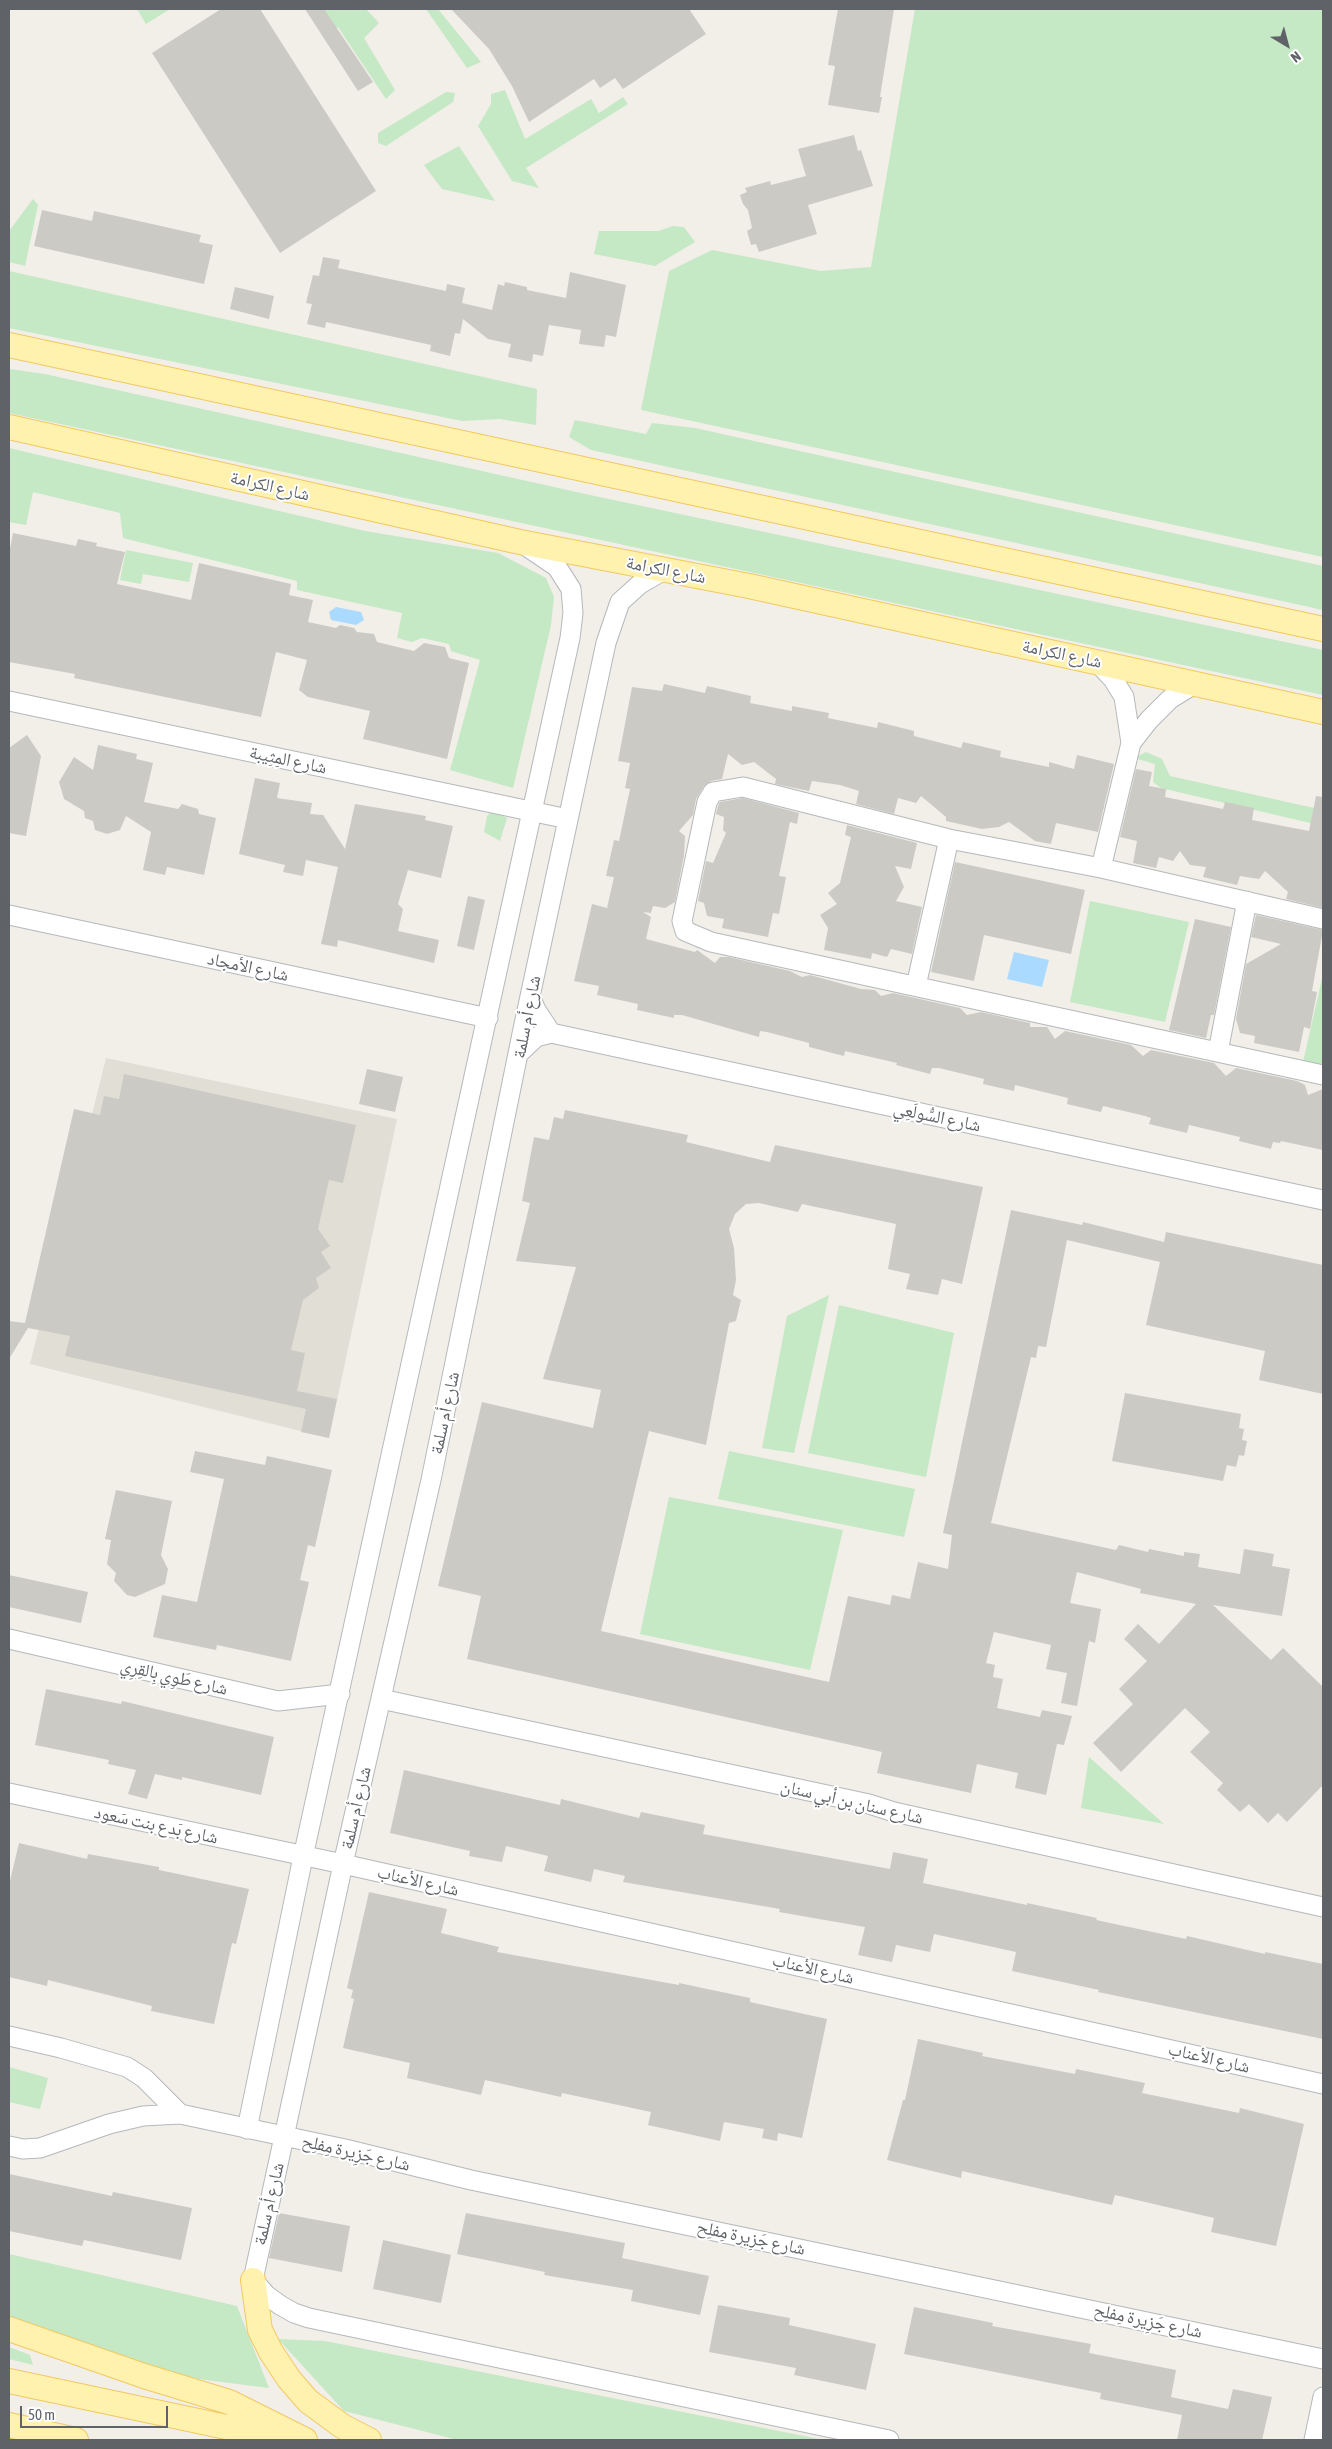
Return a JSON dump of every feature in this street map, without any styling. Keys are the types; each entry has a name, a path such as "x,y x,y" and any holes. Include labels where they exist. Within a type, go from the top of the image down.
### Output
{"main road":[{"path":"9,345 1323,629"},
{"name":"شارع الكرامة","path":"9,427 520,542 666,569 1323,712"},
{"path":"253,2280 260,2330 271,2352 289,2379 308,2401 342,2426 369,2440"},
{"path":"9,2329 144,2376 229,2402 305,2440"},
{"path":"9,2381 292,2440"},
{"path":"20,2427 76,2440"}],"street":[{"name":"شارع أم سلمة","path":"247,2129 303,1857 340,1694 388,1464 488,1018 570,638 573,613 571,589 557,567 520,542"},
{"name":"شارع أم سلمة","path":"253,2280 343,1864 431,1480 530,997 612,621 620,602 640,584 666,569"},
{"path":"1096,662 1114,679 1124,697 1131,743 1101,868"},
{"path":"1131,743 1148,720 1170,699 1196,683"},
{"name":"شارع المِثِيبة","path":"9,702 568,819"},
{"path":"1323,919 1101,868 948,838 743,787 714,792 707,802 682,921 685,931 711,942 1323,1075"},
{"path":"916,986 948,838"},
{"path":"1218,1052 1247,901"},
{"name":"شارع الأمجاد","path":"9,914 488,1018"},
{"path":"519,1053 536,1037 551,1033 530,997"},
{"name":"شارع السُّولَعِي","path":"551,1033 1323,1200"},
{"name":"شارع طَوِي بِالقِرِي","path":"9,1639 278,1701 340,1694"},
{"name":"شارع سنان بن أبي سنان","path":"381,1699 490,1724 869,1804 894,1812 1323,1907"},
{"name":"شارع بَدع بنت سَعود","path":"9,1793 303,1857"},
{"name":"شارع الأعناب","path":"303,1857 343,1864 1323,2084"},
{"path":"9,2036 61,2048 127,2067 144,2078 180,2114"},
{"name":"شارع جَزِيرة مِفلِح","path":"9,2146 23,2149 40,2148 108,2124 143,2116 180,2114 284,2136 470,2180 1323,2359"},
{"path":"253,2280 266,2295 280,2305 308,2318 889,2440"},
{"path":"1314,2440 1323,2397"}],"shaded area":[{"path":"106,1058 397,1119 329,1438 30,1364"}],"green space":[{"path":"137,9 170,9 146,24"},
{"path":"324,9 366,9 379,23 364,38 395,90 386,99 338,27 333,30"},
{"path":"426,9 438,9 481,62 467,68"},
{"path":"915,9 1323,9 1323,557 641,410 669,271 712,250 821,271 871,267"},
{"path":"505,90 525,139 591,99 599,113 623,97 628,104 526,168 539,188 512,181 478,126 491,104 491,94"},
{"path":"446,92 455,93 453,102 386,146 378,143 378,133"},
{"path":"459,146 495,201 442,189 424,165"},
{"path":"33,199 38,205 25,266 9,262 9,231"},
{"path":"673,226 684,227 695,242 655,266 594,254 599,231 658,231"},
{"path":"9,271 537,389 536,425 500,419 462,421 9,328"},
{"path":"9,369 45,374 590,495 1323,650 1323,695 9,413"},
{"path":"575,420 646,434 652,423 695,428 1323,566 1323,610 591,450 569,437"},
{"path":"9,448 365,531 498,553 546,578 554,597 551,625 513,788 450,770 480,660 451,651 449,644 422,638 412,642 397,638 402,613 297,590 297,581 123,538 120,513 33,492 26,525 9,522"},
{"path":"126,550 193,563 189,582 143,574 141,584 120,580"},
{"path":"1146,752 1162,759 1170,776 1323,810 1323,826 1161,788 1153,782 1155,764 1134,758"},
{"path":"492,811 507,818 500,841 484,832 487,816"},
{"path":"1090,901 1189,922 1165,1022 1070,1002"},
{"path":"1323,974 1323,1067 1303,1062"},
{"path":"829,1295 794,1453 762,1448 787,1316"},
{"path":"839,1305 954,1333 926,1477 808,1453"},
{"path":"729,1451 915,1489 904,1537 718,1499"},
{"path":"669,1497 843,1530 810,1670 640,1634"},
{"path":"1089,1757 1164,1824 1081,1808"},
{"path":"9,2067 48,2078 40,2109 9,2102"},
{"path":"9,2254 237,2306 269,2388 175,2376 9,2322"},
{"path":"278,2339 325,2341 824,2440 458,2440 344,2411"},
{"path":"9,2347 30,2355 33,2365 9,2359"}],"water":[{"path":"336,607 361,612 364,620 356,625 331,620 329,612"},
{"path":"1014,952 1049,960 1042,987 1007,979"}],"building":[{"path":"221,9 260,9 376,191 280,253 152,53"},
{"path":"305,9 324,9 373,82 358,91"},
{"path":"451,9 689,9 706,34 623,89 615,78 600,88 594,79 529,122 512,86 489,49"},
{"path":"838,9 894,9 879,113 828,105 835,66 828,65"},
{"path":"854,135 858,151 861,150 873,186 808,205 817,234 759,252 756,244 751,245 747,231 752,228 748,210 743,204 740,195 747,192 745,188 770,181 771,185 806,176 798,149"},
{"path":"42,210 92,221 94,211 201,235 199,242 213,245 204,284 34,246"},
{"path":"323,257 340,260 338,268 446,291 447,284 465,288 462,303 492,310 498,284 504,286 505,282 527,287 527,290 566,298 570,272 626,285 616,337 606,335 604,347 579,344 581,330 549,325 543,356 533,354 532,362 508,357 511,344 488,339 463,319 460,334 455,333 450,356 430,351 431,345 326,322 325,328 307,324 312,304 306,303 313,275 319,276"},
{"path":"235,287 274,296 269,319 230,309"},
{"path":"13,533 76,546 78,539 97,543 96,546 125,552 117,584 191,600 199,563 291,584 289,595 313,600 308,622 336,628 340,625 354,628 357,632 374,634 377,642 414,651 424,643 445,647 449,658 469,663 447,759 363,739 370,711 308,697 299,690 307,660 276,652 261,717 74,678 75,674 9,662 9,554"},
{"path":"664,684 705,693 707,686 751,696 750,703 792,711 792,706 829,713 828,718 877,728 878,722 914,731 914,736 961,748 963,742 1001,751 1000,757 1049,767 1049,762 1074,769 1077,755 1114,764 1098,832 1056,823 1051,844 1035,841 1009,822 999,827 982,829 946,821 946,817 921,796 916,803 898,798 894,814 856,804 859,791 840,785 812,781 809,791 775,784 776,779 754,762 742,765 728,754 722,779 711,781 704,786 696,799 693,815 679,831 685,836 684,855 675,902 665,908 653,906 651,913 643,912 651,917 646,939 695,952 697,950 715,963 720,957 729,957 790,971 802,977 810,975 861,989 875,990 881,996 893,993 960,1008 967,1015 981,1012 1030,1023 1030,1027 1047,1027 1055,1039 1065,1031 1131,1045 1143,1056 1151,1050 1214,1063 1226,1076 1236,1068 1297,1081 1305,1085 1308,1095 1323,1089 1323,1150 1281,1141 1280,1143 1273,1142 1271,1149 1239,1141 1240,1137 1189,1125 1187,1133 1149,1124 1151,1118 1145,1116 1103,1106 1101,1112 1067,1104 1068,1098 1015,1085 1014,1091 983,1084 984,1079 939,1068 932,1068 930,1074 896,1065 897,1063 845,1051 844,1056 809,1047 809,1043 767,1032 760,1031 759,1037 682,1015 674,1015 674,1018 637,1010 638,1004 597,995 599,986 574,981 592,904 607,908 614,877 606,876 614,840 619,841 630,789 625,788 630,763 618,761 632,687 662,691"},
{"path":"27,735 41,756 26,836 9,833 9,748"},
{"path":"98,745 137,754 136,759 153,763 144,802 178,809 182,804 198,809 199,814 216,818 204,875 167,867 165,875 143,870 151,832 126,816 120,830 107,834 95,830 93,821 85,818 84,811 64,799 59,782 74,757 93,770"},
{"path":"1136,769 1152,772 1149,786 1166,789 1165,797 1223,809 1225,802 1254,808 1252,820 1309,831 1316,796 1323,797 1323,908 1286,899 1288,892 1265,871 1259,879 1240,876 1237,885 1203,877 1206,867 1190,865 1180,851 1173,861 1159,857 1156,868 1133,863 1137,841 1120,837"},
{"path":"255,778 280,783 277,798 312,803 310,814 323,815 345,849 355,804 426,816 425,820 453,826 441,878 408,870 398,904 403,909 398,931 439,940 434,963 338,940 337,947 321,944 338,867 306,860 303,876 283,872 285,865 239,854"},
{"path":"743,798 799,813 797,824 790,822 779,876 786,877 779,914 773,913 768,937 722,928 724,919 707,916 704,903 698,901 706,861 713,863 726,833 723,830 724,817 716,814 718,806 720,802"},
{"path":"847,825 917,843 911,869 895,866 904,887 896,901 922,907 912,954 891,949 887,957 872,953 871,959 824,950 828,928 820,915 837,904 828,893 840,883 851,837 845,835"},
{"path":"955,862 1085,890 1071,954 984,935 974,981 931,972"},
{"path":"468,896 485,900 474,950 457,946"},
{"path":"1256,915 1323,930 1312,991 1317,992 1310,1029 1304,1027 1299,1052 1254,1043 1255,1036 1240,1033 1236,1019 1246,964 1281,944 1251,937"},
{"path":"1195,919 1231,927 1214,1015 1211,1015 1206,1038 1169,1030"},
{"path":"367,1069 403,1077 395,1112 359,1104"},
{"path":"124,1074 356,1125 343,1183 329,1180 318,1229 330,1246 321,1252 331,1268 316,1278 319,1288 303,1300 291,1350 305,1353 297,1391 337,1399 329,1438 301,1432 306,1409 65,1356 70,1336 28,1328 9,1359 9,1321 25,1323 74,1109 100,1115 104,1096 119,1099"},
{"path":"565,1110 688,1135 686,1142 770,1162 775,1145 983,1187 962,1284 942,1279 938,1295 906,1289 910,1274 888,1269 896,1224 802,1204 798,1212 759,1203 746,1204 735,1214 729,1229 734,1248 736,1280 733,1295 741,1300 736,1321 729,1323 706,1445 649,1431 601,1631 829,1682 848,1596 890,1605 892,1595 910,1599 918,1562 948,1569 952,1535 943,1533 1011,1210 1082,1225 1083,1222 1164,1242 1166,1232 1323,1265 1323,1394 1259,1380 1265,1351 1146,1325 1160,1262 1067,1240 1046,1347 1038,1346 1036,1358 1031,1357 991,1523 1116,1550 1119,1545 1148,1552 1149,1549 1184,1556 1184,1552 1200,1554 1198,1567 1240,1574 1244,1549 1274,1554 1272,1566 1290,1569 1282,1616 1213,1605 1271,1660 1283,1648 1323,1687 1323,1785 1287,1822 1278,1813 1268,1823 1249,1804 1240,1812 1217,1790 1223,1783 1190,1752 1210,1732 1185,1708 1121,1772 1093,1743 1133,1704 1119,1689 1147,1661 1124,1639 1138,1624 1159,1644 1196,1604 1140,1593 1141,1589 1077,1572 1070,1603 1101,1609 1095,1643 1089,1641 1077,1706 1061,1703 1067,1673 1046,1669 1051,1645 994,1632 986,1663 995,1665 993,1677 1003,1679 997,1708 1040,1717 1042,1710 1072,1716 1064,1745 1057,1744 1046,1795 1015,1788 1018,1773 977,1764 971,1793 877,1773 882,1752 467,1659 481,1596 438,1586 482,1402 593,1428 601,1390 543,1379 576,1267 516,1261 530,1203 522,1201 534,1137 549,1140 554,1117 563,1119"},
{"path":"1125,1393 1241,1414 1239,1428 1244,1429 1242,1440 1247,1441 1244,1456 1239,1455 1236,1467 1227,1465 1223,1481 1112,1461"},
{"path":"195,1451 265,1465 267,1456 332,1470 315,1547 308,1545 300,1580 309,1582 291,1661 217,1645 216,1650 153,1637 162,1595 197,1602 224,1479 190,1472"},
{"path":"116,1490 172,1501 161,1555 168,1569 165,1584 135,1597 127,1595 114,1581 116,1573 107,1564 111,1540 105,1539"},
{"path":"9,1575 88,1592 81,1623 9,1607"},
{"path":"46,1689 121,1704 122,1701 274,1737 261,1795 182,1777 182,1780 155,1774 147,1799 128,1794 136,1770 108,1764 109,1760 35,1745"},
{"path":"404,1770 560,1805 561,1799 639,1818 641,1812 705,1825 703,1834 890,1869 893,1852 928,1859 923,1883 1027,1905 1027,1903 1186,1939 1187,1936 1265,1954 1265,1952 1323,1964 1323,2039 1098,1992 1099,1990 1012,1971 1016,1952 934,1934 930,1952 896,1945 892,1962 858,1955 865,1927 779,1912 780,1909 623,1882 625,1876 594,1869 591,1882 544,1871 548,1856 506,1846 502,1862 469,1856 470,1851 390,1833"},
{"path":"19,1843 87,1859 88,1854 159,1867 159,1870 249,1889 236,1944 232,1943 214,2024 151,2011 152,2006 48,1980 47,1986 9,1977 9,1885"},
{"path":"369,1892 447,1909 441,1933 499,1947 497,1952 679,1985 679,1983 750,1998 750,2002 827,2019 802,2138 778,2133 777,2141 762,2138 764,2129 724,2122 720,2141 648,2125 651,2112 562,2093 561,2097 485,2080 481,2095 407,2078 410,2063 343,2048 354,1999 351,1998 353,1990 347,1988"},
{"path":"918,2039 983,2053 982,2056 1075,2074 1076,2069 1145,2083 1142,2093 1239,2113 1240,2108 1304,2124 1276,2246 1211,2232 1214,2218 1115,2195 1112,2205 962,2171 961,2178 887,2160 903,2100 905,2100"},
{"path":"9,2174 112,2196 113,2192 192,2208 181,2260 84,2240 82,2246 9,2231"},
{"path":"279,2213 350,2226 342,2272 269,2258"},
{"path":"466,2213 625,2243 622,2258 709,2276 700,2315 631,2301 633,2290 544,2275 545,2272 457,2254"},
{"path":"383,2240 451,2255 441,2303 373,2289"},
{"path":"718,2305 790,2318 789,2325 876,2344 866,2390 794,2375 796,2368 709,2352"},
{"path":"914,2307 993,2323 992,2326 1091,2344 1089,2353 1176,2370 1171,2397 1228,2409 1233,2389 1272,2397 1262,2440 1177,2440 1182,2415 1100,2399 1101,2393 904,2354"}]}
